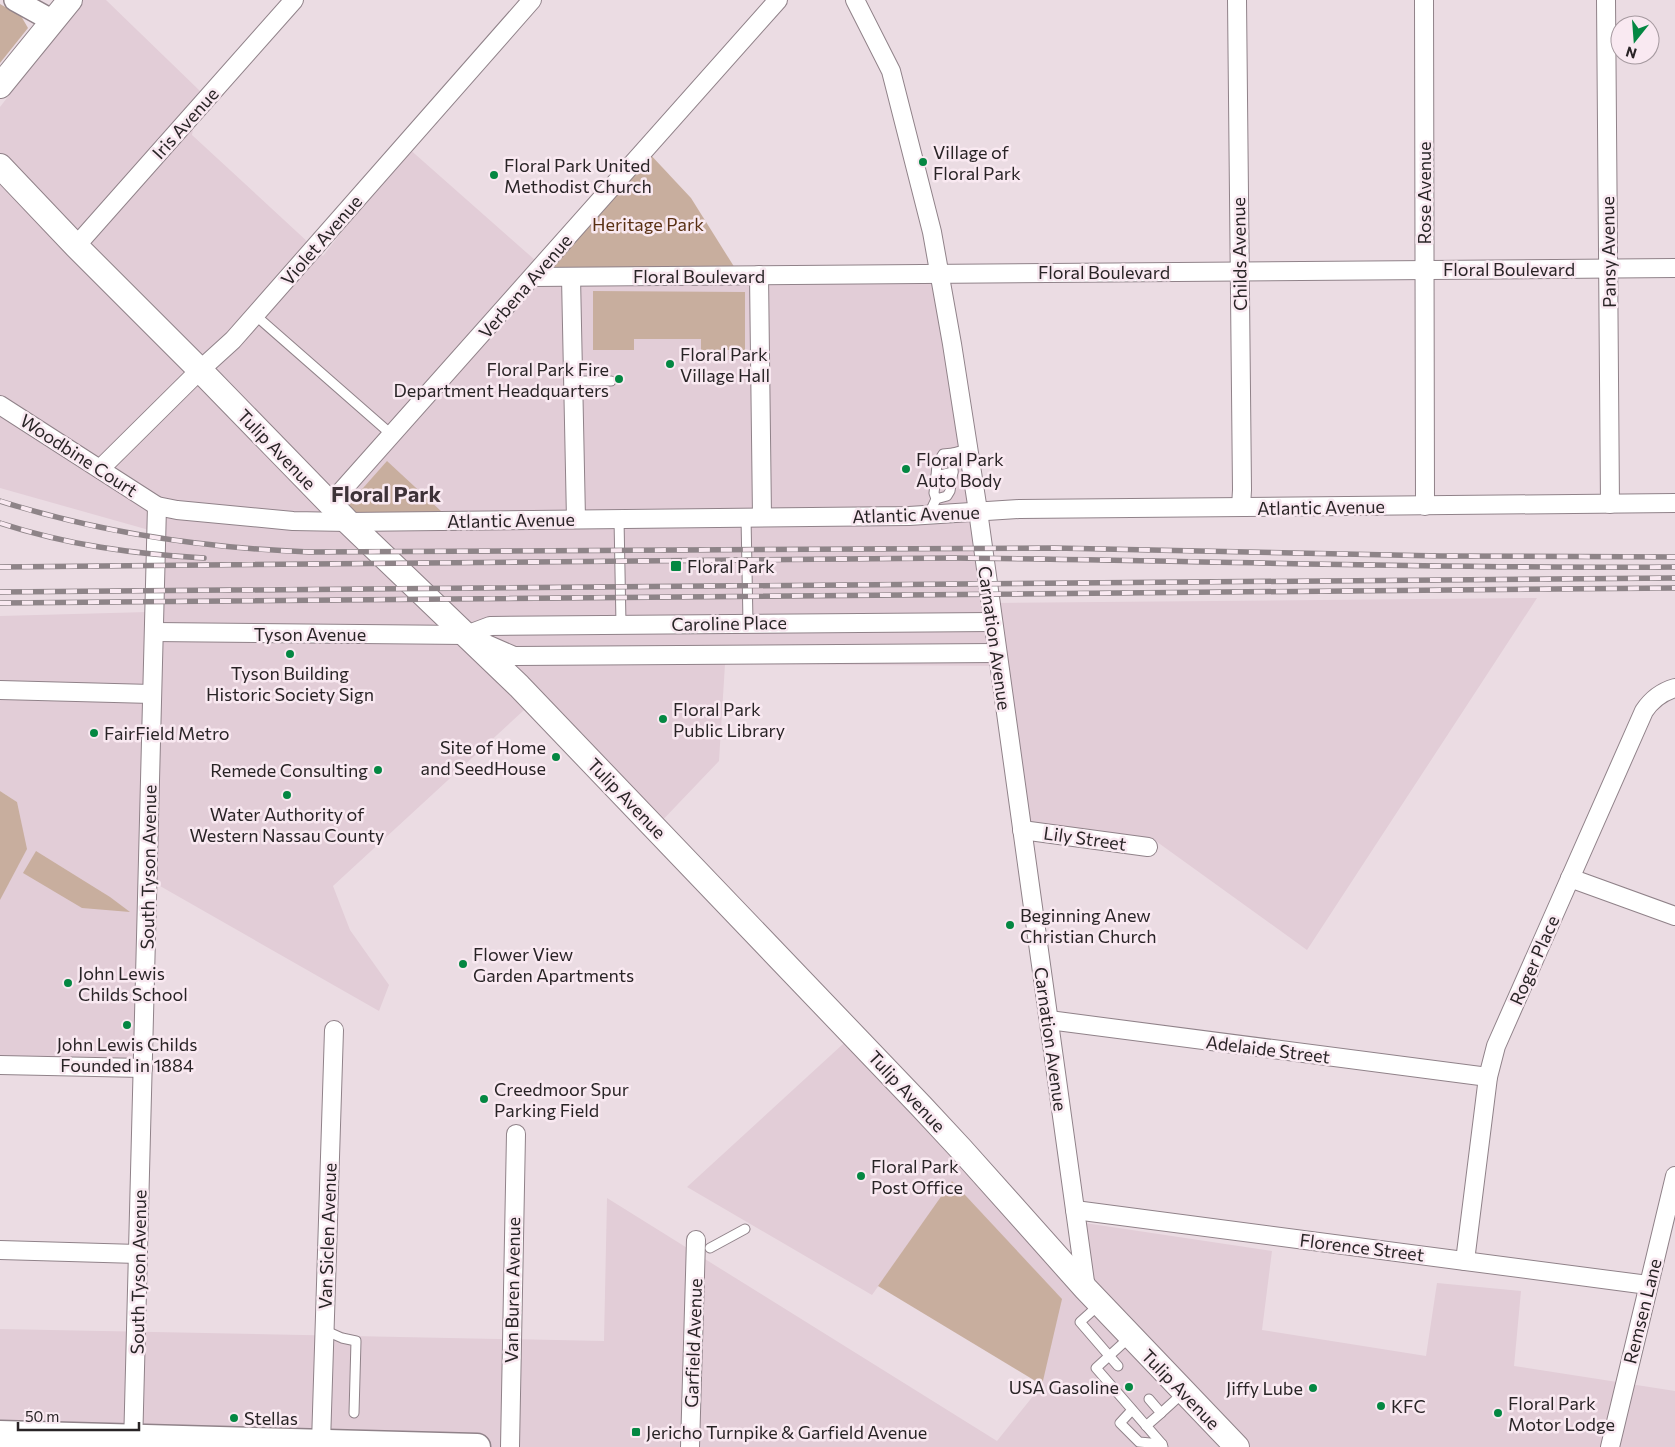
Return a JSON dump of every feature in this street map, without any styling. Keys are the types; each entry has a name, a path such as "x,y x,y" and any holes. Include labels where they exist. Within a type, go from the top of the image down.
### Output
{"main road":[{"path":"0,86 70,0"},
{"name":"Tulip Avenue","path":"0,166 76,246 330,504 519,686 921,1106 1093,1296 1237,1447"},
{"path":"0,1434 133,1442 320,1443 477,1447"}],"street":[{"path":"15,0 53,21"},
{"name":"Iris Avenue","path":"76,246 294,0"},
{"name":"Violet Avenue","path":"100,469 233,340 532,0"},
{"name":"Verbena Avenue","path":"330,504 778,0"},
{"name":"Carnation Avenue","path":"855,0 891,71 932,232 952,344 960,451 978,511 1075,1210 1093,1296"},
{"name":"Childs Avenue","path":"1237,0 1241,507"},
{"name":"Rose Avenue","path":"1424,0 1425,506"},
{"name":"Pansy Avenue","path":"1606,0 1610,504"},
{"name":"Floral Boulevard","path":"533,277 1675,268"},
{"path":"754,517 759,275"},
{"path":"571,277 576,519"},
{"name":"Woodbine Court","path":"0,405 157,506"},
{"name":"Atlantic Avenue","path":"157,506 177,510 294,521 348,522 909,516 933,507 978,511 1019,509 1675,504"},
{"name":"South Tyson Avenue","path":"133,1442 157,506"},
{"name":"Caroline Place","path":"466,635 490,626 993,622"},
{"name":"Tyson Avenue","path":"154,632 466,635"},
{"path":"466,635 514,656 997,653"},
{"name":"Roger Place","path":"1466,1261 1488,1077 1496,1046 1644,711 1651,701 1664,691 1675,688"},
{"path":"0,690 152,694"},
{"name":"Lily Street","path":"1022,830 1148,847"},
{"path":"1570,878 1675,916"},
{"name":"Adelaide Street","path":"1049,1020 1488,1077"},
{"name":"Van Siclen Avenue","path":"320,1443 334,1030"},
{"path":"0,1065 143,1068"},
{"name":"Van Buren Avenue","path":"510,1447 516,1134"},
{"name":"Remsen Lane","path":"1610,1447 1675,1176"},
{"name":"Florence Street","path":"1075,1210 1648,1285"},
{"name":"Garfield Avenue","path":"690,1447 703,1244"},
{"path":"0,1250 138,1254"}],"lane":[{"path":"255,315 392,436"},
{"path":"573,381 611,381"},
{"path":"960,451 953,472 950,491 947,496 933,507 937,464 943,454 960,451"},
{"path":"936,476 953,472"},
{"path":"748,623 754,517"},
{"path":"619,519 621,624"},
{"path":"703,1244 745,1229"},
{"path":"1093,1296 1080,1322 1118,1366"},
{"path":"324,1330 342,1338 356,1341 354,1413"},
{"path":"1131,1336 1096,1368 1162,1445"},
{"path":"1146,1426 1184,1392"},
{"path":"1149,1399 1161,1413"},
{"path":"1132,1410 1120,1423 1139,1442 1162,1445"}],"shaded area":[{"path":"83,0 106,0 200,91 192,135 323,256 407,147 544,268 937,272 994,603 1537,598 1307,950 1153,839 1023,821 1003,666 725,664 719,761 657,826 535,700 333,886 350,930 389,985 379,1011 153,882 138,907 134,1062 0,1058 0,807 17,802 0,791 0,616 148,612 149,530 0,488 0,107"},
{"path":"855,1033 1075,1268 1085,1223 1272,1251 1262,1330 1426,1356 1437,1283 1521,1291 1514,1366 1675,1391 1675,1447 0,1447 0,1329 604,1341 607,1198 997,1441 1042,1385 952,1182 872,1295 687,1187"}],"green space":[{"path":"0,4 21,16 28,28 0,63"},
{"name":"Heritage Park","path":"647,151 691,198 738,273 539,274"},
{"path":"593,291 745,292 745,350 701,350 701,339 634,339 634,350 593,350"},
{"path":"387,461 442,512 363,518 348,505"},
{"path":"0,791 17,802 27,849 0,900"},
{"path":"36,851 110,897 130,912 82,908 23,873"},
{"path":"952,1181 1062,1299 1042,1385 878,1286"}],"railway":[{"path":"0,501 76,522 153,537 231,547 309,552 1054,548 1441,556 1675,557"},
{"path":"0,523 76,543 126,551 204,558"},
{"path":"0,567 954,558 1495,567 1675,567"},
{"path":"0,592 1675,578"},
{"path":"0,603 1675,588"}],"place":[{"name":"Village of Floral Park","path":"923,162"},
{"name":"Floral Park United Methodist Church","path":"494,175"},
{"name":"Floral Park Village Hall","path":"670,364"},
{"name":"Floral Park Fire Department Headquarters","path":"619,379"},
{"name":"Floral Park Auto Body","path":"906,469"},
{"name":"Floral Park","path":"676,566"},
{"name":"Tyson Building Historic Society Sign","path":"290,654"},
{"name":"Floral Park Public Library","path":"663,719"},
{"name":"FairField Metro","path":"94,733"},
{"name":"Site of Home and SeedHouse","path":"556,757"},
{"name":"Remede Consulting","path":"378,770"},
{"name":"Water Authority of Western Nassau County","path":"287,795"},
{"name":"Beginning Anew Christian Church","path":"1010,925"},
{"name":"Flower View Garden Apartments","path":"463,964"},
{"name":"John Lewis Childs School","path":"68,983"},
{"name":"John Lewis Childs Founded in 1884","path":"127,1025"},
{"name":"Creedmoor Spur Parking Field","path":"484,1099"},
{"name":"Floral Park Post Office","path":"861,1176"},
{"name":"USA Gasoline","path":"1129,1387"},
{"name":"Jiffy Lube","path":"1313,1388"},
{"name":"KFC","path":"1381,1406"},
{"name":"Floral Park Motor Lodge","path":"1498,1413"},
{"name":"Stellas","path":"234,1418"},
{"name":"Jericho Turnpike & Garfield Avenue","path":"636,1432"}],"district":[{"name":"Floral Park","path":"386,493"}]}
